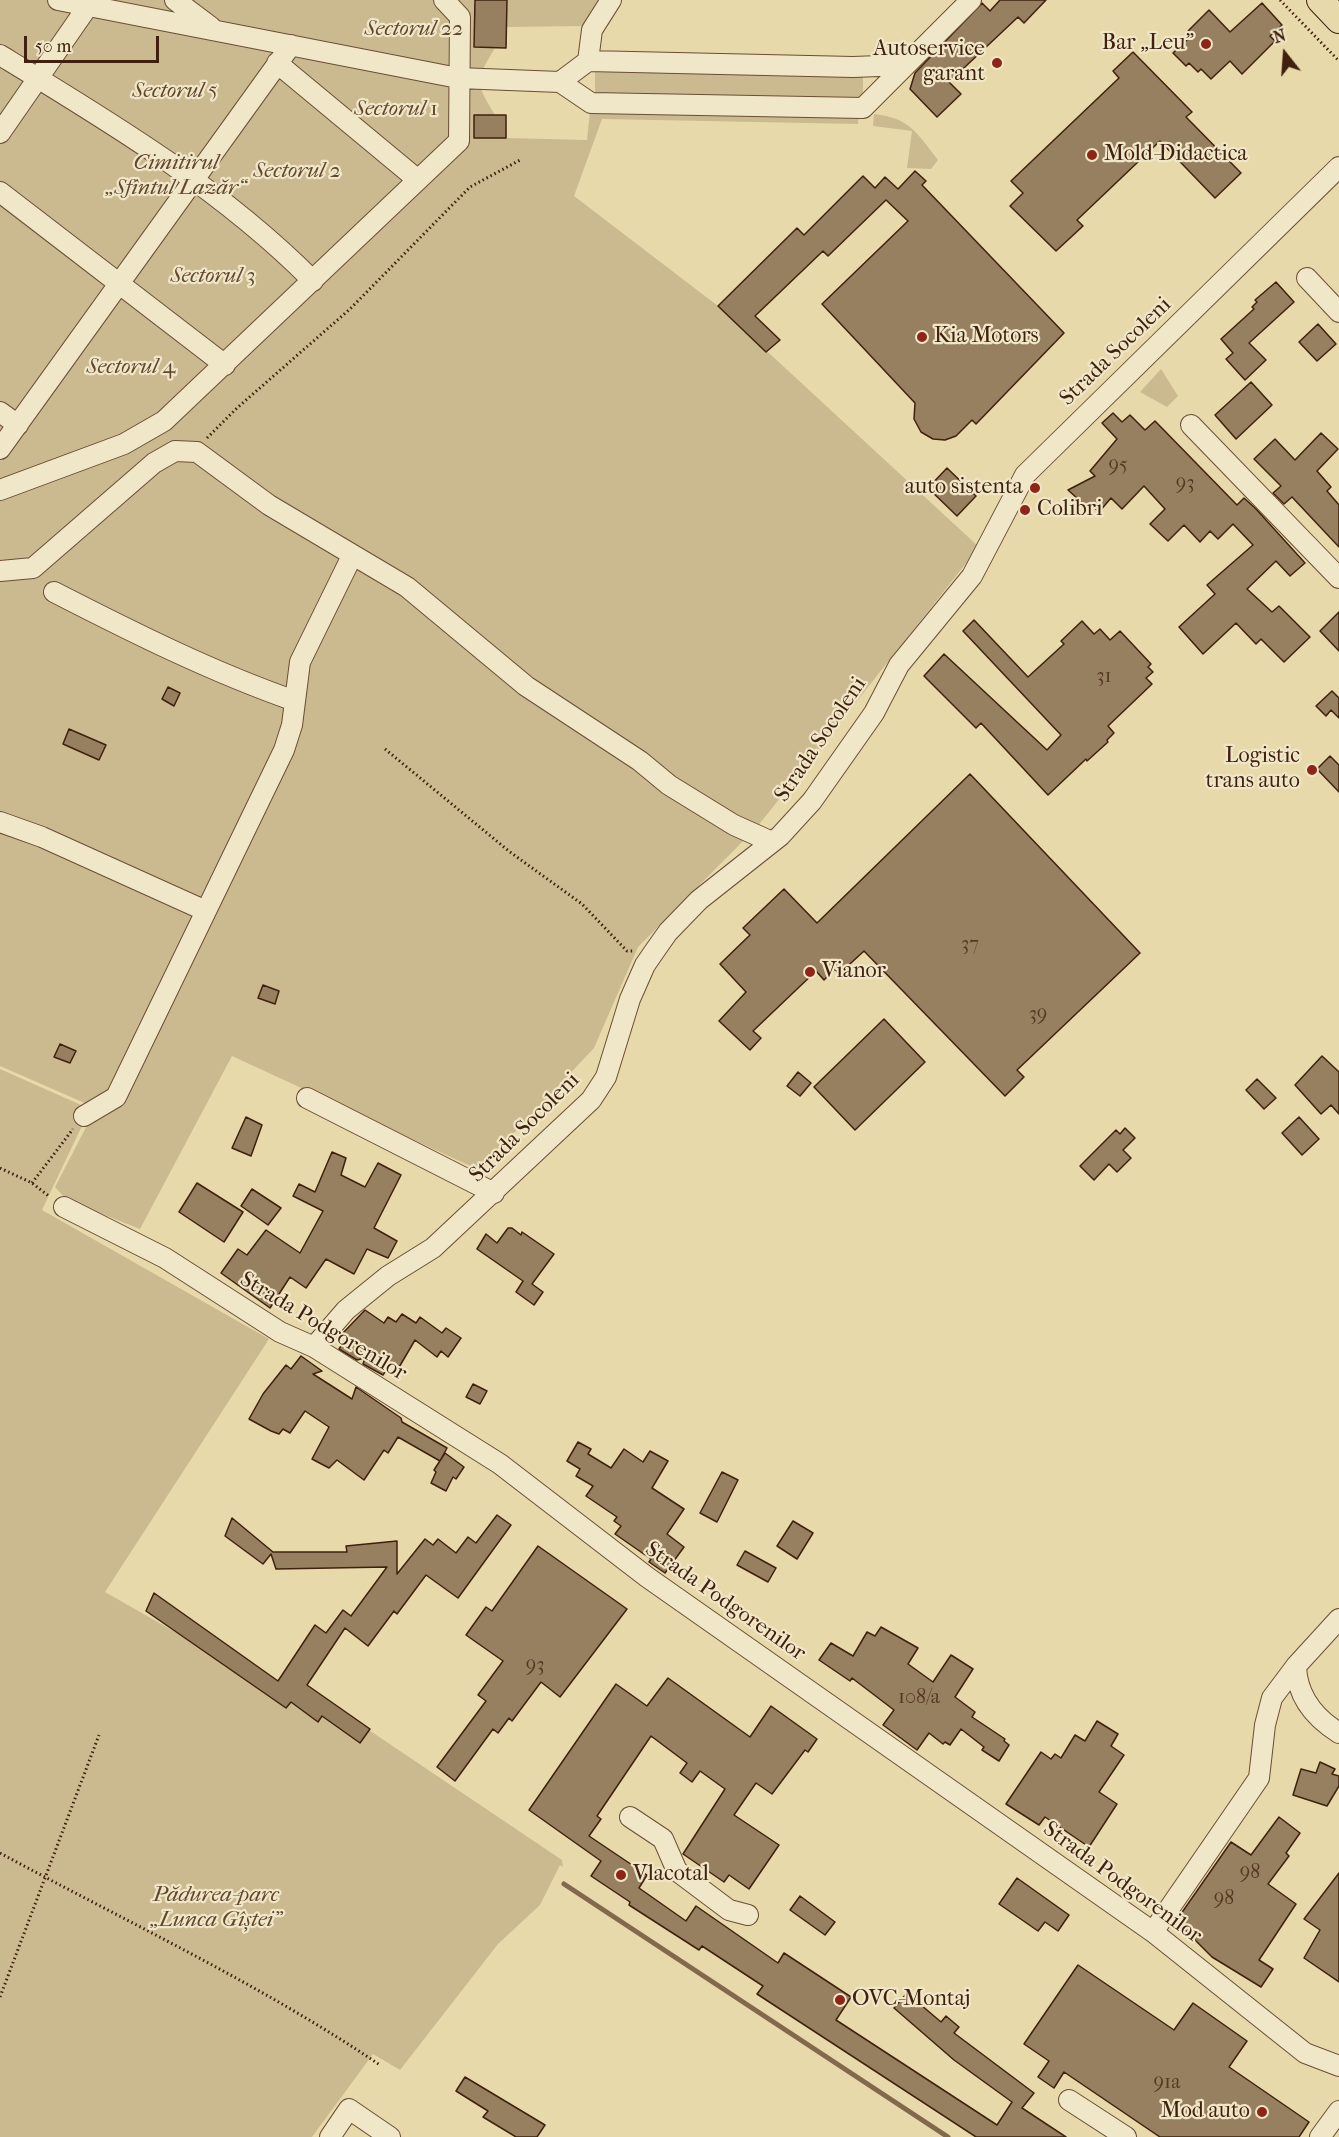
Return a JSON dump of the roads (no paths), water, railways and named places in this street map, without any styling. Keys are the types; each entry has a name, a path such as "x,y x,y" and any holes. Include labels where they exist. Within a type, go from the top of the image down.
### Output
{"main road":[{"path":"1320,0 1339,20"}],"street":[{"path":"58,0 458,78 560,81 591,103 863,108 971,0"},
{"path":"175,0 217,31"},
{"path":"0,490 136,439 164,421 459,141 460,17 444,0"},
{"path":"588,61 592,30 611,0"},
{"path":"0,133 88,6"},
{"path":"0,449 291,45"},
{"path":"0,55 194,179 291,259 313,281"},
{"path":"560,81 588,61 853,67 906,65"},
{"path":"277,63 418,180"},
{"name":"Strada Socoleni","path":"314,1347 346,1310 387,1276 433,1248 591,1100 606,1077 630,999 645,965 656,949 668,932 699,900 772,842 812,801 873,712 899,665 972,576 1025,475 1339,167"},
{"path":"0,192 225,365"},
{"path":"1307,278 1339,312"},
{"path":"0,412 18,425"},
{"path":"1191,425 1339,578"},
{"path":"0,571 33,568 154,463 175,451 197,452 269,505 406,587 526,686 640,761 669,785 734,825 772,842"},
{"path":"84,1116 116,1097 284,750 295,701 300,662 352,556"},
{"path":"54,592 130,631 295,701"},
{"path":"0,822 42,837 206,911"},
{"path":"307,1098 494,1193"},
{"name":"Strada Podgorenilor","path":"64,1207 165,1258 280,1332 314,1347 500,1464 647,1577 1153,1932 1305,2053 1339,2066"},
{"path":"1153,1932 1259,1778 1268,1709 1272,1698 1296,1666 1339,1619"},
{"path":"1296,1666 1296,1680 1308,1704 1323,1723 1339,1733"},
{"path":"630,1817 663,1839 677,1871 729,1910 747,1915"},
{"path":"1070,2100 1126,2137"},
{"path":"330,2137 349,2109 390,2137"},
{"path":"1320,2137 1339,2111"}],"waterway":[{"path":"564,1884 948,2137"}],"place":[{"name":"Bar „Leu”","path":"1206,44"},
{"name":"Autoservice garant","path":"997,63"},
{"name":"Mold-Didactica","path":"1092,155"},
{"name":"Kia Motors","path":"922,337"},
{"name":"auto sistenta","path":"1035,488"},
{"name":"Colibri","path":"1025,510"},
{"name":"Logistic trans auto","path":"1312,770"},
{"name":"Vianor","path":"810,972"},
{"name":"Vlacotal","path":"621,1875"},
{"name":"OVC-Montaj","path":"840,2000"},
{"name":"Mod auto","path":"1262,2112"}],"park label":[{"name":"Sectorul 22","path":"414,30"},
{"name":"Sectorul 5","path":"175,92"},
{"name":"Sectorul 1","path":"396,110"},
{"name":"Sectorul 2","path":"297,172"},
{"name":"Cimitirul „Sfîntul Lazăr“","path":"176,176"},
{"name":"Sectorul 3","path":"213,277"},
{"name":"Sectorul 4","path":"131,368"},
{"name":"Pădurea-parc „Lunca Gîștei”","path":"216,1908"}]}
